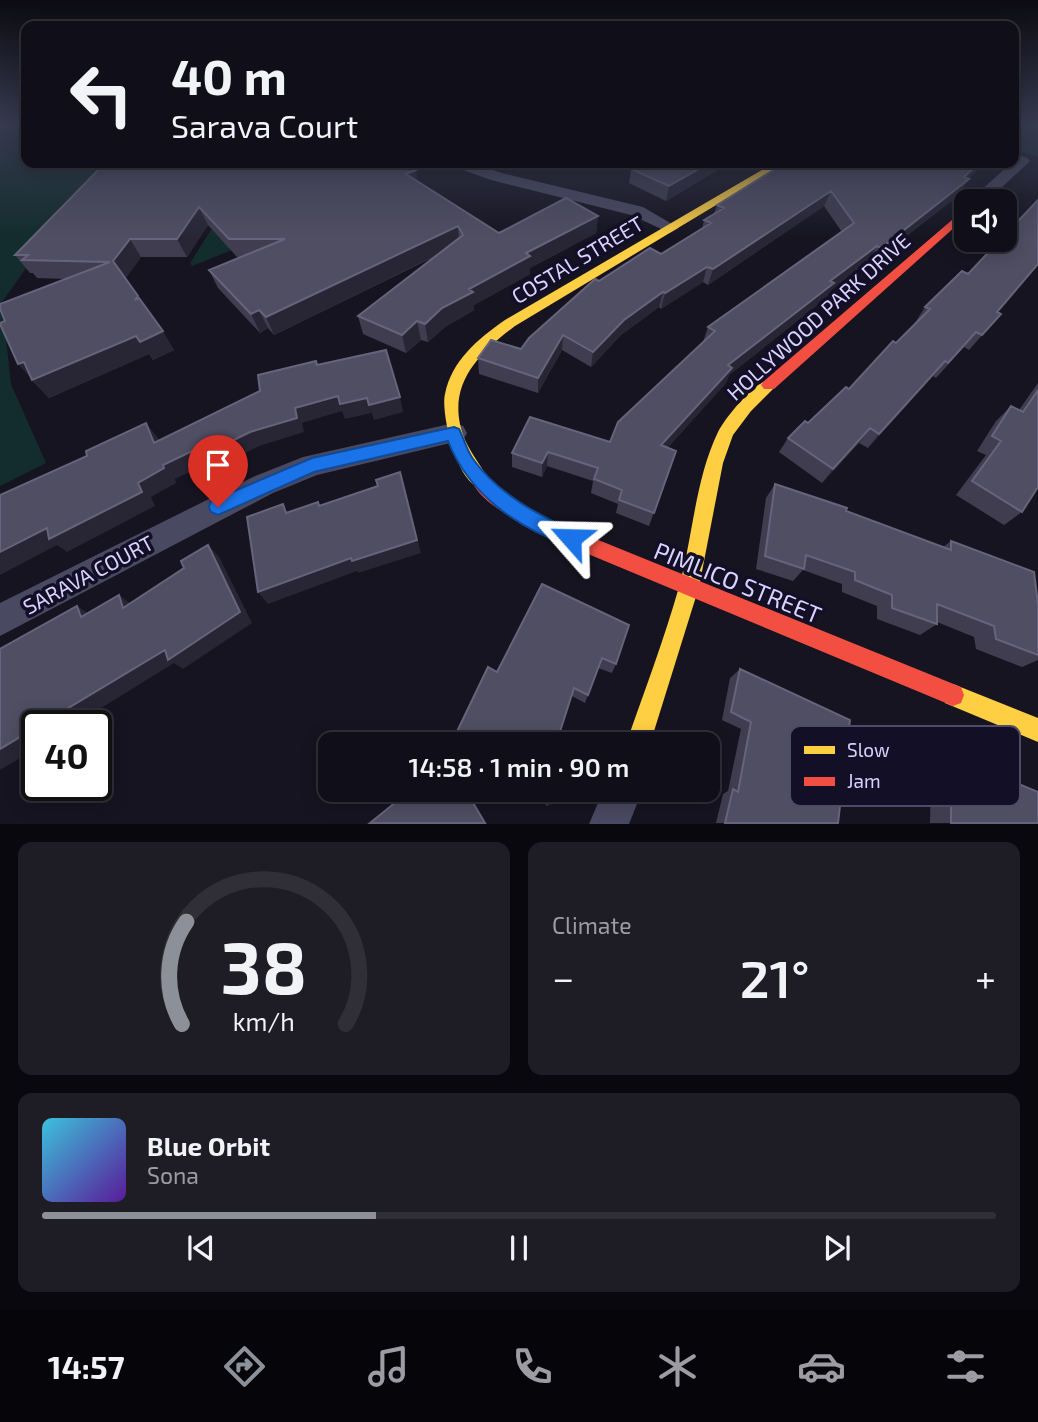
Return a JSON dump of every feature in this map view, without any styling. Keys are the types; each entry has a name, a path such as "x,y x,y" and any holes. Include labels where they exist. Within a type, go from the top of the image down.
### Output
{"street":[{"path":"482,168 629,209 670,228"},
{"name":"COSTAL STREET","path":"454,433 449,420 452,394 460,370 471,352 510,323 772,168"},
{"path":"991,189 1017,168"},
{"name":"HOLLYWOOD PARK DRIVE","path":"642,732 689,587 715,463 726,433 745,407 954,222"},
{"name":"PIMLICO STREET","path":"454,433 465,462 495,496 547,528 1038,730"},
{"name":"SARAVA COURT","path":"0,620 263,485 312,465 454,433"},
{"path":"609,824 618,802"}],"green space":[{"path":"0,162 21,162 21,168 111,168 34,257 2,302 11,384 46,463 0,486"},
{"path":"223,211 252,242 192,266 190,263"}],"building":[{"path":"100,168 413,168 416,170 406,174 499,233 566,198 598,216 526,253 530,256 469,289 473,292 442,308 425,324 417,321 402,335 358,316 463,235 458,226 266,317 259,310 251,314 209,270 285,239 229,239 199,207 177,239 130,239 113,261 138,296 135,300 139,298 163,331 140,342 136,336 32,380 24,362 18,364 0,324 5,321 0,304 110,262 22,260 28,255 15,255"},
{"path":"633,168 700,168 669,186 631,169"},
{"path":"777,168 974,168 964,177 969,179 881,248 877,246 830,281 834,283 728,365 732,368 661,445 676,451 654,513 619,500 622,490 594,479 598,468 548,452 542,463 512,453 530,417 610,442 618,422 715,331 708,327 854,223 831,191 713,269 707,267 663,292 624,320 593,352 563,335 538,378 478,358 491,340 521,349 529,338 595,279 599,281 650,248 661,254 711,223 704,220 724,208 717,205"},
{"path":"1038,200 1038,264 997,312 1001,314 982,335 976,332 948,363 945,361 879,434 870,428 833,469 788,438 846,387 849,389 893,341 896,343 930,309 925,307 962,271 968,274 989,252 1017,252 1017,222"},
{"path":"386,350 400,397 369,405 367,398 340,404 338,396 295,408 297,418 250,432 222,446 217,439 163,465 164,468 138,483 142,492 49,539 47,528 0,552 0,495 87,456 86,451 146,423 154,443 260,391 258,375 316,361 317,365"},
{"path":"1038,390 1038,487 1022,512 972,481 1001,441 992,436 1011,406 1023,412"},
{"path":"400,472 417,540 352,561 351,558 258,592 247,517 283,504 286,513 318,502 319,506 378,486 376,480"},
{"path":"775,484 847,508 846,511 951,550 951,541 1034,572 1038,604 1038,655 996,639 994,626 937,604 937,624 892,608 892,595 855,580 855,572 806,555 804,569 765,556"},
{"path":"208,545 240,612 168,660 165,650 65,710 21,710 21,736 0,749 0,649 77,606 81,617 119,595 123,608 184,568 181,561"},
{"path":"542,584 629,625 616,664 602,658 588,695 574,688 560,732 457,732 488,667 497,672"},
{"path":"740,669 850,720 849,726 790,726 790,806 840,806 838,823 725,823 733,789 738,792 751,722 731,712"},
{"path":"1020,784 1038,792 1038,823 951,823 951,806 1020,806"},
{"path":"396,802 473,802 485,823 370,823"}],"traffic: slow":[{"path":"481,482 466,459 451,415 452,395 458,375 470,357 487,339 510,323 773,168"},
{"path":"642,732 689,587 715,463 726,433 745,407 769,385"},
{"path":"953,695 1038,730"}],"traffic: jam":[{"path":"769,385 954,222"},
{"path":"481,482 502,501 547,528 953,695"}],"route":[{"path":"218,507 312,465 454,433 465,462 495,496 547,528 571,538"}]}
